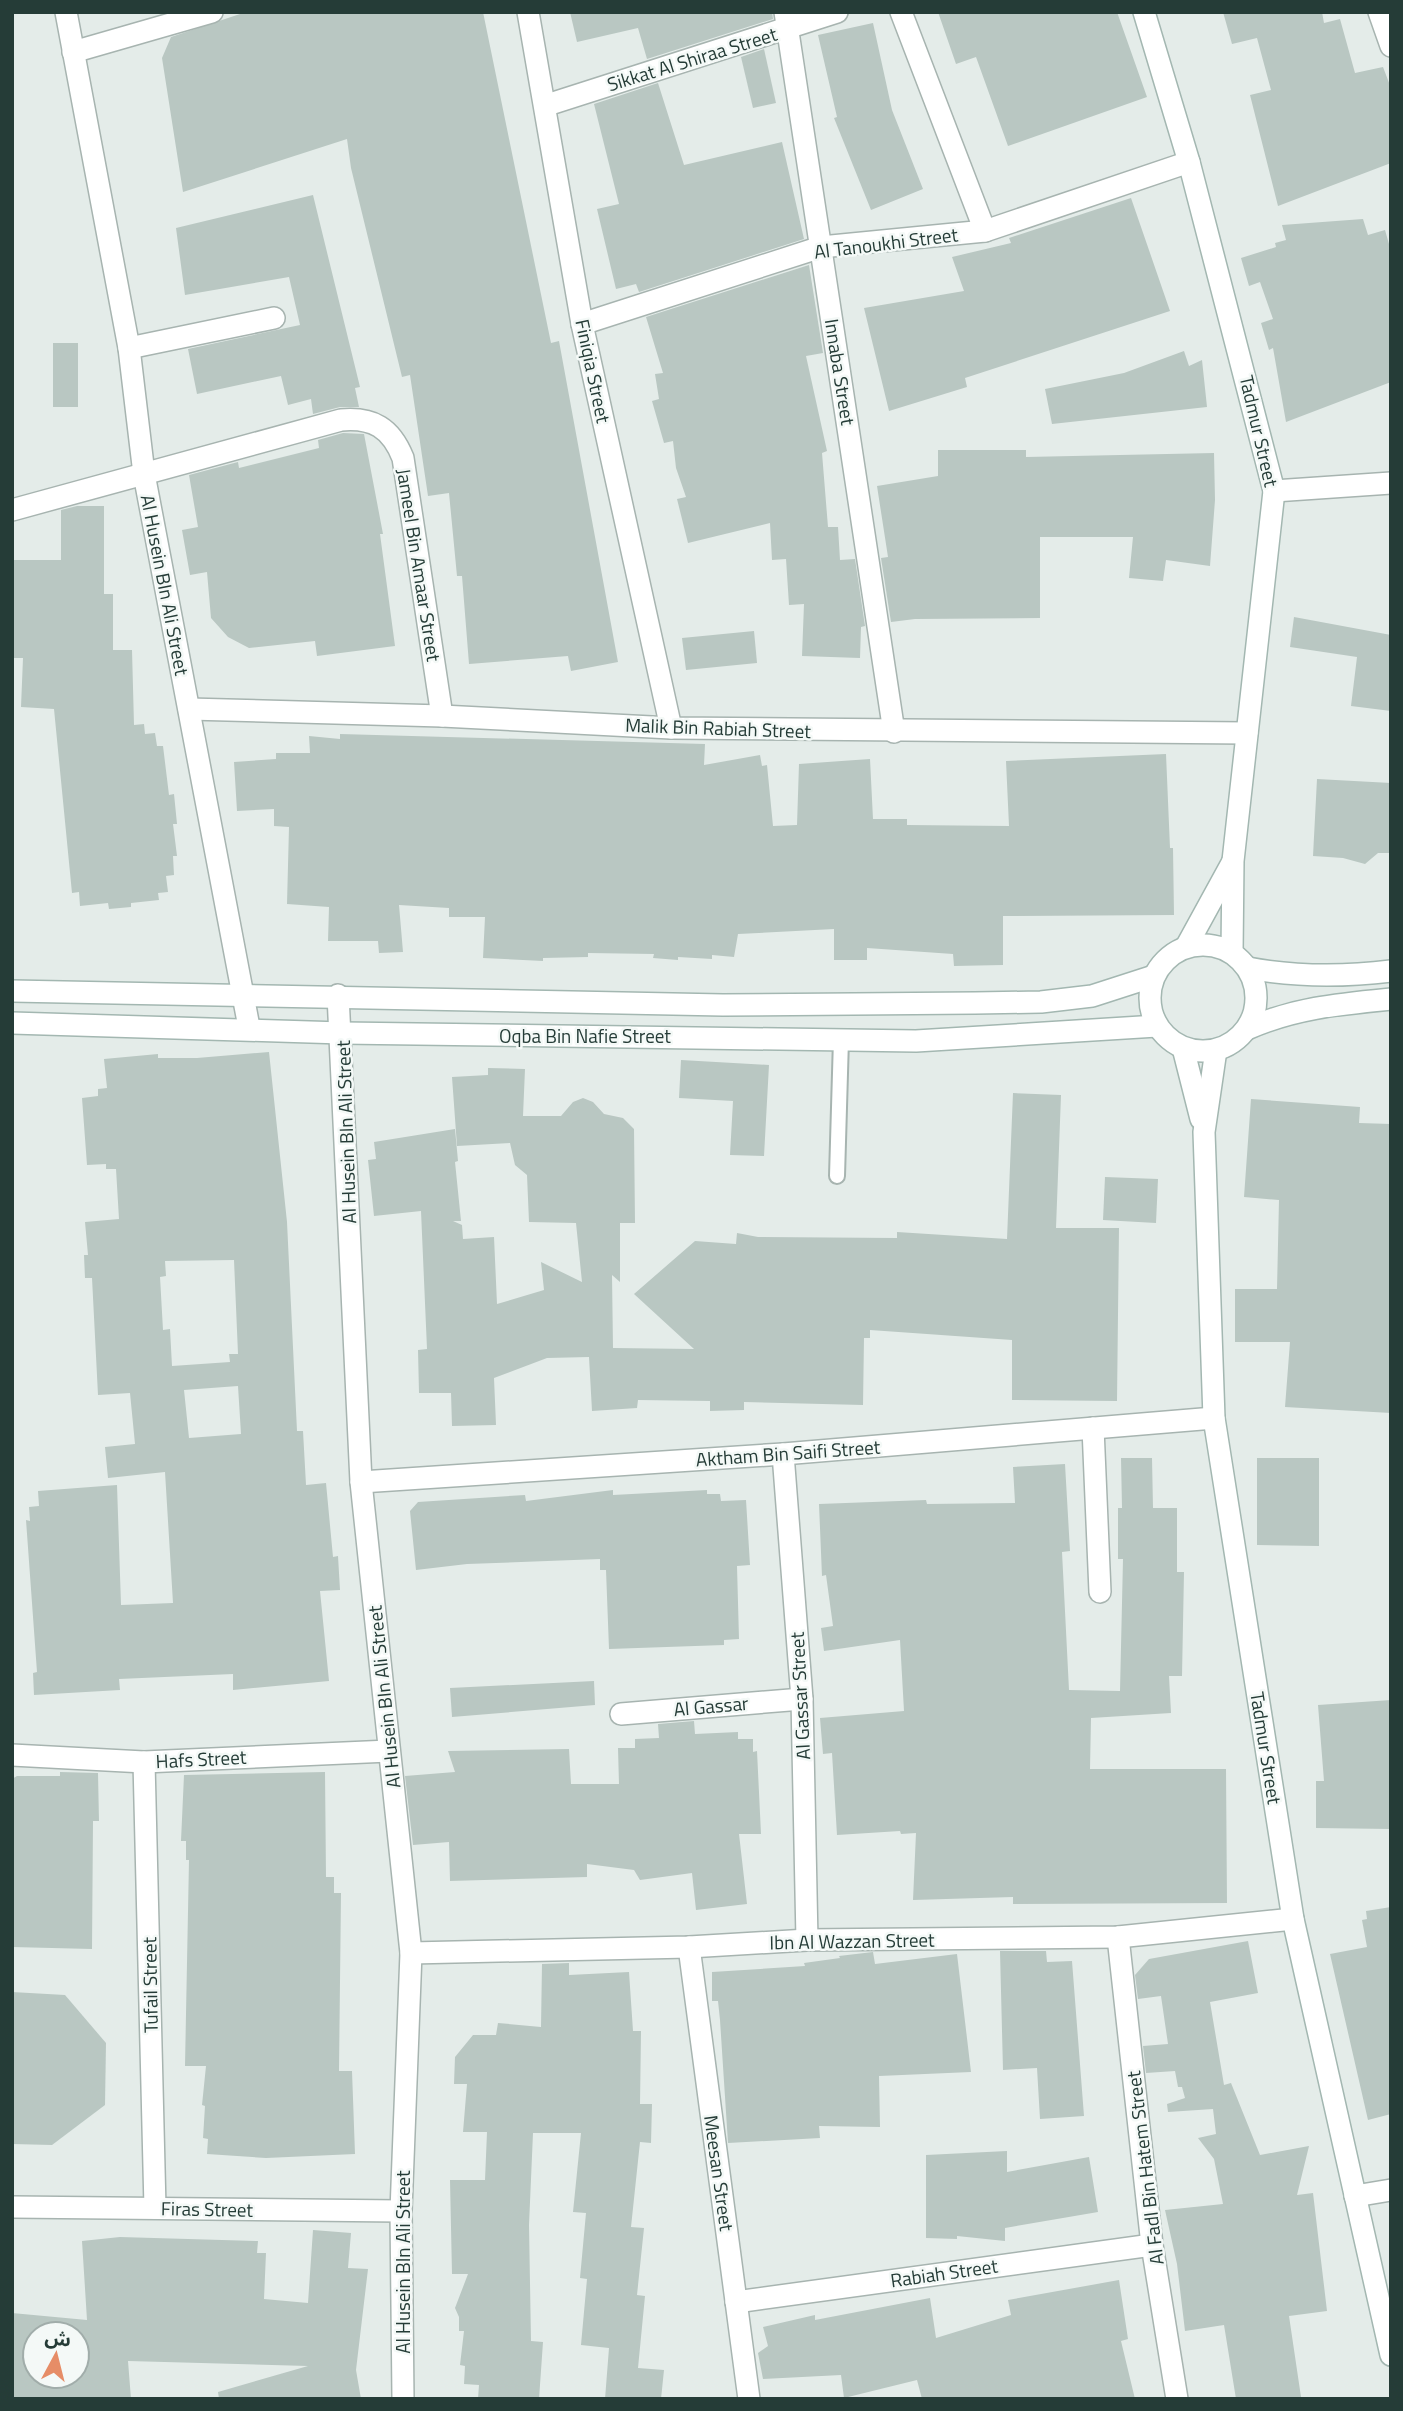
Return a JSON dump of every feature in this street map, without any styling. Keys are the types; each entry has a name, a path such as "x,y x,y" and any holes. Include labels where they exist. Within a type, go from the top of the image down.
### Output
{"street":[{"name":"Al Husein BIn Ali Street","path":"66,12 129,348 144,474 249,1027"},
{"path":"74,52 212,12"},
{"name":"Finiqia Street","path":"528,12 547,105 582,324 670,728"},
{"name":"Sikkat Al Shiraa Street","path":"547,105 787,20 837,12"},
{"path":"901,12 985,232"},
{"name":"Tadmur Street","path":"1144,12 1189,162 1274,491 1234,861 1240,960"},
{"path":"1378,12 1391,46"},
{"name":"Innaba Street","path":"787,20 894,732"},
{"name":"Al Tanoukhi Street","path":"582,324 821,247 985,232 1189,162"},
{"path":"129,348 274,318"},
{"name":"Jameel Bin Amaar Street","path":"12,510 341,419 361,418 380,425 395,439 403,458 442,716"},
{"path":"1274,491 1391,483"},
{"name":"Malik Bin Rabiah Street","path":"189,709 442,716 670,728 1247,733"},
{"name":"Tadmur Street","path":"1186,947 1234,861"},
{"path":"1240,960 1255,982 1257,998 1247,1029 1238,1038 1216,1050 1183,1048 1169,1039 1157,1026 1150,1010 1149,993 1154,976 1167,958 1186,947 1210,945 1240,960 1289,975 1358,975 1391,971"},
{"name":"Oqba Bin Nafie Street","path":"12,991 244,997 338,995 723,1005 1028,1002 1092,996 1154,976"},
{"name":"Al Husein BIn Ali Street","path":"338,995 342,1032 361,1482 411,1953 401,2211 403,2399"},
{"path":"1247,1029 1278,1015 1310,1007 1391,999"},
{"name":"Oqba Bin Nafie Street","path":"12,1023 249,1027 342,1032 916,1041 1157,1026"},
{"name":"Tadmur Street","path":"1183,1048 1204,1132"},
{"name":"Tadmur Street","path":"1216,1050 1204,1132 1214,1418 1293,1919 1391,2356"},
{"name":"Aktham Bin Saifi Street","path":"361,1482 783,1454 1214,1418"},
{"path":"1093,1428 1100,1592"},
{"name":"Al Gassar Street","path":"783,1454 802,1699 807,1940"},
{"name":"Al Gassar","path":"621,1714 802,1699"},
{"name":"Hafs Street","path":"12,1755 144,1762 389,1751"},
{"name":"Tufail Street","path":"144,1762 155,2208"},
{"name":"Ibn Al Wazzan Street","path":"411,1953 689,1947 807,1940 1118,1937 1293,1919"},
{"name":"Al Fadl Bin Hatem Street","path":"1118,1937 1152,2245 1177,2399"},
{"name":"Meesan Street","path":"689,1947 749,2399"},
{"path":"1355,2196 1391,2190"},
{"name":"Firas Street","path":"12,2207 401,2211"},
{"name":"Rabiah Street","path":"736,2302 1152,2245"}],"lane":[{"path":"837,1176 841,1039"}],"building":[{"path":"246,12 483,12 551,343 559,341 618,662 571,671 568,656 469,664 462,576 457,576 449,493 428,496 410,375 402,377 351,168 347,139 183,192 162,58 171,37"},
{"path":"570,12 772,12 773,19 647,59 638,28 577,42"},
{"path":"938,12 1117,12 1147,97 1008,146 976,57 956,64"},
{"path":"1223,12 1322,12 1324,23 1340,19 1355,73 1383,67 1391,88 1391,163 1278,206 1250,95 1271,90 1257,38 1232,44"},
{"path":"873,23 892,110 923,189 871,210 834,118 837,117 818,35"},
{"path":"764,49 776,103 753,108 741,57"},
{"path":"658,83 684,165 782,142 804,239 639,292 636,284 616,289 597,209 619,204 594,104"},
{"path":"313,195 360,387 355,388 359,407 340,407 313,414 311,399 288,405 281,376 197,394 188,349 300,325 289,277 185,295 176,228"},
{"path":"1131,198 1170,311 965,378 967,387 889,411 864,308 964,291 952,257 1011,243 1009,238"},
{"path":"1363,219 1368,235 1385,230 1391,251 1391,382 1286,422 1273,348 1269,350 1261,323 1273,319 1260,282 1249,286 1241,258 1276,247 1275,243 1286,240 1282,225"},
{"path":"809,265 823,353 806,356 827,451 822,453 828,527 838,527 840,560 855,559 865,626 861,627 860,658 802,656 804,604 789,605 786,559 772,560 770,523 688,543 677,499 686,497 676,468 673,441 664,443 652,401 659,399 655,374 663,373 646,317"},
{"path":"53,343 78,343 78,407 53,407"},
{"path":"1184,351 1189,366 1202,360 1207,407 1052,424 1045,389 1124,373"},
{"path":"343,433 364,434 383,534 380,534 395,646 317,656 315,641 249,648 228,637 211,618 207,572 190,575 182,530 198,527 189,475 238,462 239,468 319,448 318,440"},
{"path":"938,450 1026,450 1026,457 1214,453 1215,500 1210,566 1166,560 1163,581 1129,578 1133,537 1040,537 1040,618 915,619 891,622 881,558 888,557 877,486 938,476"},
{"path":"77,506 104,506 104,594 113,594 113,650 132,650 134,725 144,724 145,734 155,733 157,746 163,746 169,795 174,794 177,824 173,824 177,856 173,856 174,875 166,876 168,892 158,893 159,900 131,903 131,907 109,909 108,903 80,906 79,892 72,893 54,709 21,707 23,658 12,658 12,560 61,560 61,510"},
{"path":"1294,617 1391,635 1391,711 1351,706 1357,657 1290,647"},
{"path":"754,631 757,663 686,670 682,638"},
{"path":"340,734 705,744 704,765 760,755 762,766 767,765 773,826 797,825 799,764 870,759 873,819 907,819 907,825 1009,826 1006,761 1166,754 1170,848 1173,848 1174,915 1003,916 1003,965 954,966 953,954 867,948 867,960 834,960 834,929 738,934 734,957 712,955 712,959 678,957 678,960 653,958 654,954 588,953 588,957 543,958 543,961 483,958 485,917 449,917 449,908 399,905 403,952 379,953 378,941 328,941 329,907 287,904 289,827 274,826 274,809 237,811 234,762 276,759 276,753 310,753 309,736 340,739"},
{"path":"1317,779 1391,783 1391,853 1378,853 1365,864 1343,858 1313,856"},
{"path":"269,1052 287,1222 297,1431 303,1431 306,1485 326,1483 333,1557 338,1556 340,1590 320,1591 329,1681 233,1690 233,1674 119,1679 120,1690 34,1695 33,1673 37,1672 26,1520 30,1521 29,1507 39,1506 38,1491 117,1485 121,1605 173,1603 165,1472 108,1478 105,1447 135,1444 130,1393 98,1395 92,1278 85,1278 84,1255 88,1255 85,1222 119,1219 116,1169 106,1169 106,1164 87,1165 82,1098 98,1096 98,1089 107,1088 104,1059 158,1054 158,1058 197,1058","holes":["234,1260 238,1354 229,1354 230,1362 172,1366 170,1329 163,1330 160,1277 166,1276 165,1261","238,1386 241,1434 189,1438 184,1390"]},
{"path":"681,1060 769,1065 764,1156 730,1155 733,1101 679,1098"},
{"path":"488,1068 525,1069 523,1116 561,1116 573,1102 583,1098 593,1102 604,1114 623,1118 634,1129 635,1223 620,1223 620,1282 612,1275 613,1348 694,1349 634,1294 695,1241 736,1244 737,1233 758,1237 897,1238 897,1232 1007,1239 1013,1093 1061,1095 1056,1228 1119,1228 1117,1401 1012,1400 1012,1340 870,1330 870,1338 864,1338 863,1405 744,1402 744,1410 710,1411 710,1401 638,1400 637,1408 592,1411 589,1357 547,1358 494,1378 496,1425 452,1426 451,1393 419,1393 418,1350 427,1349 421,1211 374,1216 368,1160 376,1159 374,1142 455,1129 458,1161 455,1162 461,1221 453,1221 462,1225 463,1239 494,1237 497,1304 544,1290 541,1262 582,1282 576,1223 529,1222 527,1175 515,1165 510,1143 457,1146 452,1077 488,1075"},
{"path":"1251,1099 1360,1107 1359,1123 1391,1124 1391,1413 1285,1407 1290,1342 1235,1342 1235,1289 1277,1289 1279,1200 1244,1197"},
{"path":"1105,1177 1158,1179 1156,1223 1103,1220"},
{"path":"1121,1458 1152,1458 1153,1508 1177,1508 1177,1572 1184,1572 1182,1676 1169,1676 1171,1713 1091,1718 1090,1769 1226,1769 1227,1903 1013,1904 1013,1897 913,1900 916,1833 901,1834 900,1831 837,1835 832,1753 823,1754 820,1718 904,1711 900,1640 824,1651 821,1628 833,1626 826,1575 822,1576 819,1504 926,1500 927,1504 1015,1503 1013,1467 1065,1464 1070,1551 1062,1552 1069,1690 1120,1691 1123,1559 1118,1559 1118,1508 1122,1508"},
{"path":"1257,1458 1319,1458 1319,1546 1257,1545"},
{"path":"613,1490 613,1495 707,1490 707,1494 720,1494 721,1501 746,1500 750,1565 737,1566 739,1639 724,1640 724,1645 609,1649 606,1570 600,1570 600,1559 467,1564 416,1570 410,1511 418,1502 525,1495 526,1501"},
{"path":"594,1681 595,1705 452,1717 450,1688"},
{"path":"1391,1700 1391,1829 1316,1828 1316,1781 1324,1781 1318,1705"},
{"path":"694,1721 695,1734 738,1732 738,1739 753,1739 753,1752 757,1751 761,1834 739,1834 747,1904 696,1910 692,1873 640,1880 634,1870 587,1864 587,1877 450,1881 449,1842 413,1845 405,1776 455,1772 448,1751 569,1749 571,1784 619,1784 618,1748 635,1748 635,1739 659,1738 658,1724"},
{"path":"60,1772 98,1773 99,1821 93,1821 92,1949 12,1947 12,1779 17,1776 60,1776"},
{"path":"325,1772 326,1877 334,1877 334,1893 341,1893 339,2071 352,2071 355,2154 266,2158 207,2154 208,2139 203,2138 205,2106 202,2105 206,2066 185,2066 189,1860 186,1860 186,1841 181,1841 184,1775"},
{"path":"1391,1907 1391,2114 1368,2120 1330,1954 1367,1947 1362,1920 1367,1919 1366,1911"},
{"path":"1248,1941 1258,1993 1210,2002 1224,2085 1231,2083 1260,2155 1309,2146 1297,2195 1313,2193 1327,2311 1289,2316 1301,2397 1288,2399 1236,2399 1224,2325 1185,2331 1177,2264 1165,2210 1223,2204 1214,2159 1198,2138 1216,2134 1213,2109 1168,2112 1167,2104 1185,2098 1182,2087 1178,2087 1175,2071 1146,2073 1143,2046 1168,2044 1161,1996 1138,1999 1135,1975 1149,1959"},
{"path":"1000,1951 1046,1951 1047,1962 1072,1961 1084,2116 1040,2119 1037,2068 1003,2070"},
{"path":"873,1952 875,1964 957,1954 971,2072 879,2076 880,2127 819,2126 820,2138 728,2143 720,2020 718,2001 712,2001 712,1972 805,1966 804,1963"},
{"path":"569,1963 569,1975 629,1972 633,2031 641,2031 640,2104 652,2104 651,2143 640,2142 631,2227 644,2228 637,2295 645,2296 638,2368 664,2370 661,2399 605,2399 609,2348 581,2345 587,2279 580,2278 586,2213 573,2212 581,2133 533,2133 529,2225 531,2341 543,2342 539,2399 478,2399 479,2385 464,2384 465,2366 460,2365 464,2331 459,2331 459,2317 455,2308 468,2274 452,2274 450,2180 485,2180 487,2132 463,2132 467,2084 454,2084 455,2057 473,2035 496,2035 498,2023 541,2027 542,1964"},
{"path":"12,1992 65,1995 106,2043 105,2105 52,2145 12,2144"},
{"path":"1007,2151 1007,2172 1089,2157 1098,2212 1005,2228 1005,2241 957,2236 957,2239 926,2238 926,2155"},
{"path":"313,2230 351,2233 348,2268 368,2269 356,2370 361,2399 219,2399 218,2392 308,2366 128,2361 131,2399 12,2399 12,2313 87,2320 82,2241 120,2237 258,2241 257,2253 266,2253 264,2299 308,2303"},
{"path":"1119,2280 1128,2339 1121,2341 1135,2399 922,2399 917,2380 844,2398 841,2375 763,2379 758,2353 768,2346 763,2327 815,2315 815,2320 930,2298 936,2338 1011,2315 1008,2300"}]}
